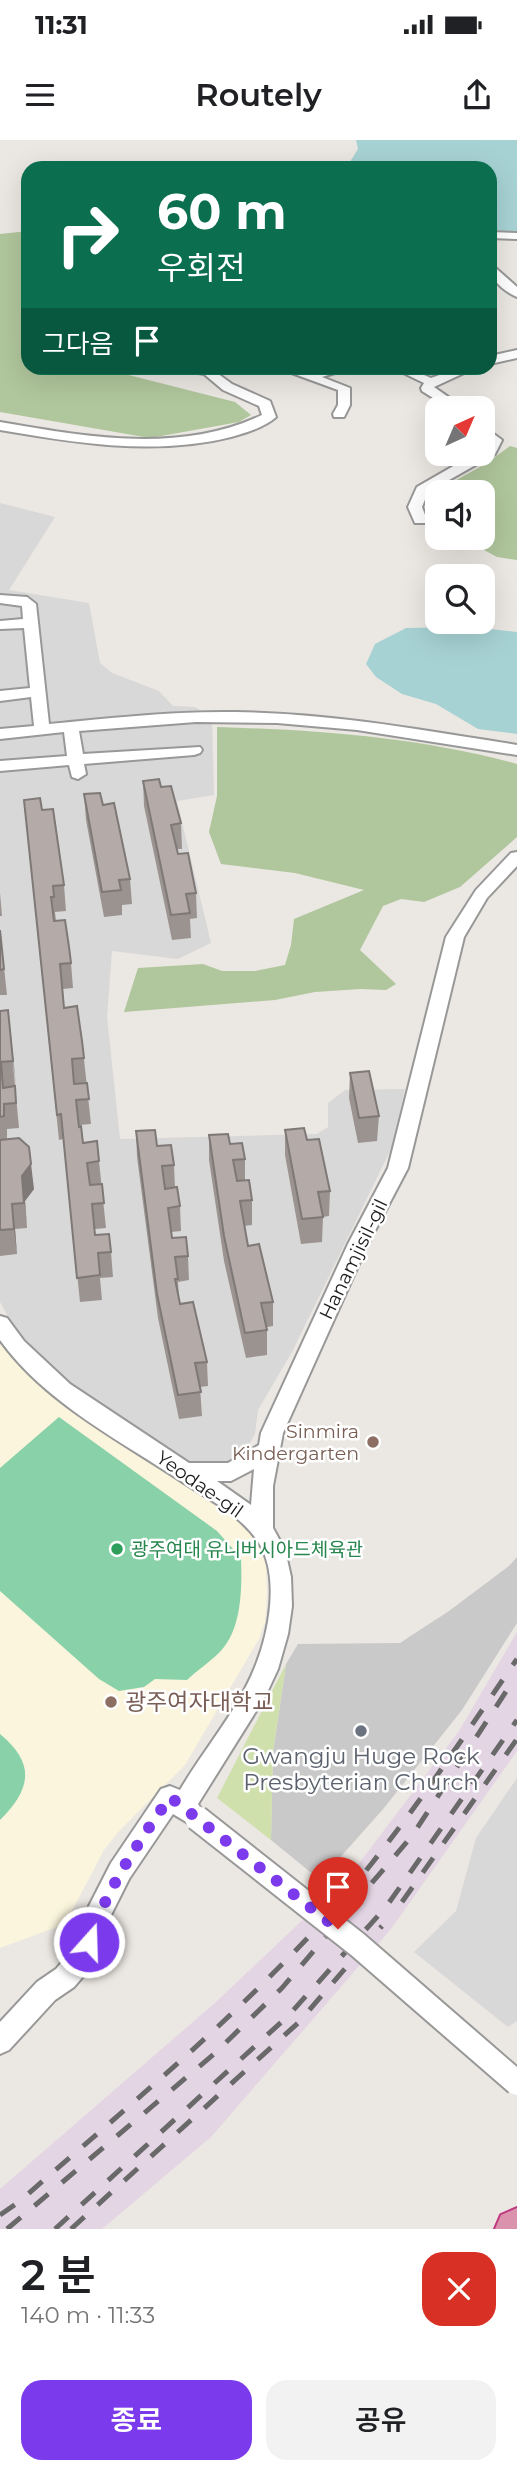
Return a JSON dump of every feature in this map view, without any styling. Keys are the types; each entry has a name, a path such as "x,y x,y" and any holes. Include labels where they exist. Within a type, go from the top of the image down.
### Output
{"street":[{"path":"497,235 517,236"},
{"path":"497,276 517,293"},
{"path":"497,358 517,354"},
{"path":"0,426 118,442 200,442 234,434 269,417 265,404 240,391 220,385 209,375"},
{"path":"308,375 344,388 344,405 340,414"},
{"path":"415,375 431,382"},
{"path":"439,396 427,388 431,382 450,375"},
{"path":"420,520 415,507 422,490 464,466"},
{"path":"0,599 22,600 29,604 40,692 37,701 41,730"},
{"path":"0,625 32,623"},
{"path":"0,696 40,692"},
{"path":"0,734 195,717 295,720 411,733 517,750"},
{"path":"71,728 77,767"},
{"path":"0,766 77,767 194,750"},
{"name":"Hanamjisil-gil","path":"262,1530 262,1486 272,1433 358,1244 398,1168 455,937 472,904 496,873 517,858"},
{"name":"Yeodae-gil","path":"0,1324 25,1355 76,1400 231,1502 262,1530 275,1556 279,1624 274,1648 249,1701 183,1808 120,1871 98,1915 84,1956 0,2041"},
{"path":"185,1472 231,1472 268,1450"},
{"path":"183,1808 368,1953 517,2083"}],"shaded area":[{"path":"0,503 55,517 9,590 89,603 100,663 112,673 159,691 173,706 195,707 212,718 214,795 177,801 211,943 178,959 112,951 107,1017 120,1139 317,1134 328,1127 328,1103 345,1090 405,1089 393,1145 292,1352 258,1410 255,1434 246,1450 231,1462 213,1468 188,1465 83,1393 30,1347 0,1302"},
{"name":"광주여자대학교","path":"0,1337 68,1406 245,1526 259,1543 266,1566 267,1595 265,1622 259,1639 185,1765 120,1830 104,1850 65,1924 0,1948"},
{"name":"Gwangju Huge Rock Presbyterian Church","path":"517,1557 517,1623 462,1710 384,1808 320,1880 271,1840 273,1752 286,1664 298,1644 400,1643 449,1611"},
{"path":"517,1632 517,1751 391,1929 211,2137 102,2229 0,2229 0,2189 216,2002 351,1874 459,1731"},
{"path":"517,1778 517,2021 508,2027 414,1952 456,1911 476,1838"}],"green space":[{"path":"21,232 21,375 129,375 235,402 251,415 239,422 150,438 0,412 0,234"},
{"path":"510,446 517,448 517,560 497,557 484,550 495,550 495,480 456,480 482,466 495,466 495,457"},
{"path":"217,727 368,736 443,747 517,764 517,837 460,887 424,902 401,899 383,906 360,950 396,984 386,990 315,992 275,1000 124,1012 138,968 203,964 222,971 255,971 285,965 294,919 364,890 295,873 221,864 209,832 217,796"},
{"name":"광주여대 유니버시아드체육관","path":"59,1417 217,1531 241,1558 240,1604 230,1638 216,1656 187,1680 155,1679 144,1687 119,1691 99,1679 0,1591 0,1468"},
{"path":"286,1664 273,1752 271,1840 217,1798"},
{"path":"0,1734 20,1756 25,1777 18,1798 0,1820"}],"water":[{"path":"356,140 517,140 517,233 497,230 497,161 350,161 358,149"},
{"path":"406,628 425,628 425,634 495,634 495,630 517,632 517,734 478,729 436,704 402,694 376,677 366,664 375,644"}],"building":[{"path":"159,779 161,787 171,786 181,823 171,825 178,854 188,853 196,893 186,894 190,913 171,915 143,781"},
{"path":"100,793 103,805 114,803 130,879 119,880 121,890 102,892 84,794"},
{"path":"40,798 42,810 53,809 64,885 53,886 54,897 51,897 54,921 65,920 71,963 60,964 64,1008 77,1006 82,1041 84,1058 72,1059 74,1084 87,1083 89,1099 76,1100 79,1127 81,1126 83,1143 97,1141 99,1161 87,1163 90,1185 102,1184 104,1203 92,1204 95,1235 109,1234 111,1252 98,1253 100,1275 77,1278 61,1114 57,1115 24,800"},
{"path":"0,930 4,969 0,970"},
{"path":"8,1010 13,1061 1,1062 3,1088 15,1086 16,1103 4,1104 4,1116 0,1117 0,1011"},
{"path":"369,1071 379,1116 359,1118 350,1073"},
{"path":"304,1128 307,1140 319,1139 330,1191 318,1192 323,1217 302,1219 285,1130"},
{"path":"155,1130 157,1146 171,1145 174,1165 162,1166 165,1189 177,1187 180,1206 168,1208 172,1238 186,1237 188,1256 175,1257 178,1279 175,1279 180,1304 193,1302 207,1362 195,1363 201,1392 178,1395 157,1294 136,1131"},
{"path":"228,1134 230,1144 242,1143 245,1159 233,1160 237,1181 249,1180 252,1200 240,1201 248,1246 259,1244 273,1302 261,1303 267,1330 245,1333 224,1236 209,1135"},
{"path":"19,1138 29,1147 31,1164 22,1176 24,1203 12,1204 14,1229 0,1230 0,1140"}],"railway":[{"path":"0,2215 20,2201 170,2070 244,2002 314,1931 395,1833 517,1659"},
{"path":"7,2229 214,2054 282,1988 412,1836 507,1690"},
{"path":"55,2229 288,2016 386,1907 517,1720"},
{"path":"402,1902 517,1739"},
{"path":"71,2229 298,2023 382,1926"}],"place":[{"name":"Sinmira Kindergarten","path":"373,1442"},
{"name":"광주여대 유니버시아드체육관","path":"117,1549"},
{"name":"광주여자대학교","path":"111,1702"},
{"name":"Gwangju Huge Rock Presbyterian Church","path":"361,1731"}],"route":[{"path":"89,1942 98,1915 120,1871 170,1797 338,1929"}]}
